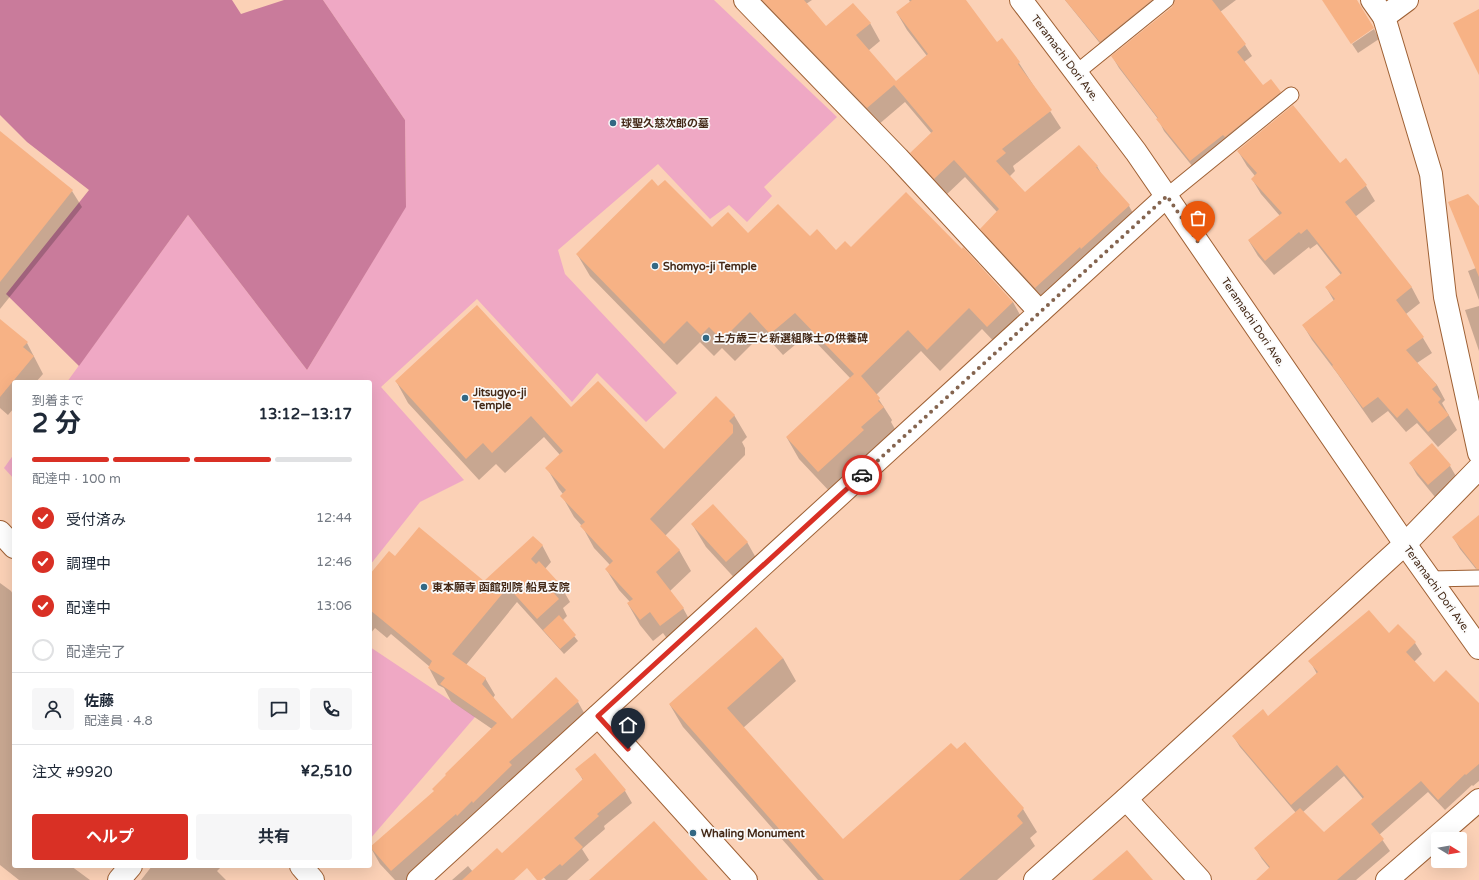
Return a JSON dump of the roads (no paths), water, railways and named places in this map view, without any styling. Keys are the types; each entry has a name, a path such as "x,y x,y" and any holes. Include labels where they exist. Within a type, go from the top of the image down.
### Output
{"street":[{"path":"745,0 898,158 1040,312"},
{"path":"1407,0 1378,8 1431,174 1445,297 1479,453"},
{"name":"Teramachi Dori Ave.","path":"1022,1 1136,152 1405,544 1479,648"},
{"path":"418,880 1167,196"},
{"path":"1035,880 1126,799 1405,544 1479,468"},
{"path":"0,532 12,545"},
{"path":"598,716 744,879"},
{"path":"1126,799 1200,880"},
{"path":"1387,880 1479,800"},
{"path":"119,880 128,868"},
{"path":"303,868 313,880"}],"lane":[{"path":"1076,73 1166,0"},
{"path":"1167,196 1291,95"},
{"path":"1430,579 1479,578"}],"place":[{"name":"球聖久慈次郎の墓","path":"613,123"},
{"name":"Shomyo-ji Temple","path":"655,266"},
{"name":"土方歳三と新選組隊士の供養碑","path":"706,338"},
{"name":"Jitsugyo-ji Temple","path":"465,398"},
{"name":"東本願寺 函館別院 船見支院","path":"424,587"},
{"name":"Whaling Monument","path":"693,833"}]}
